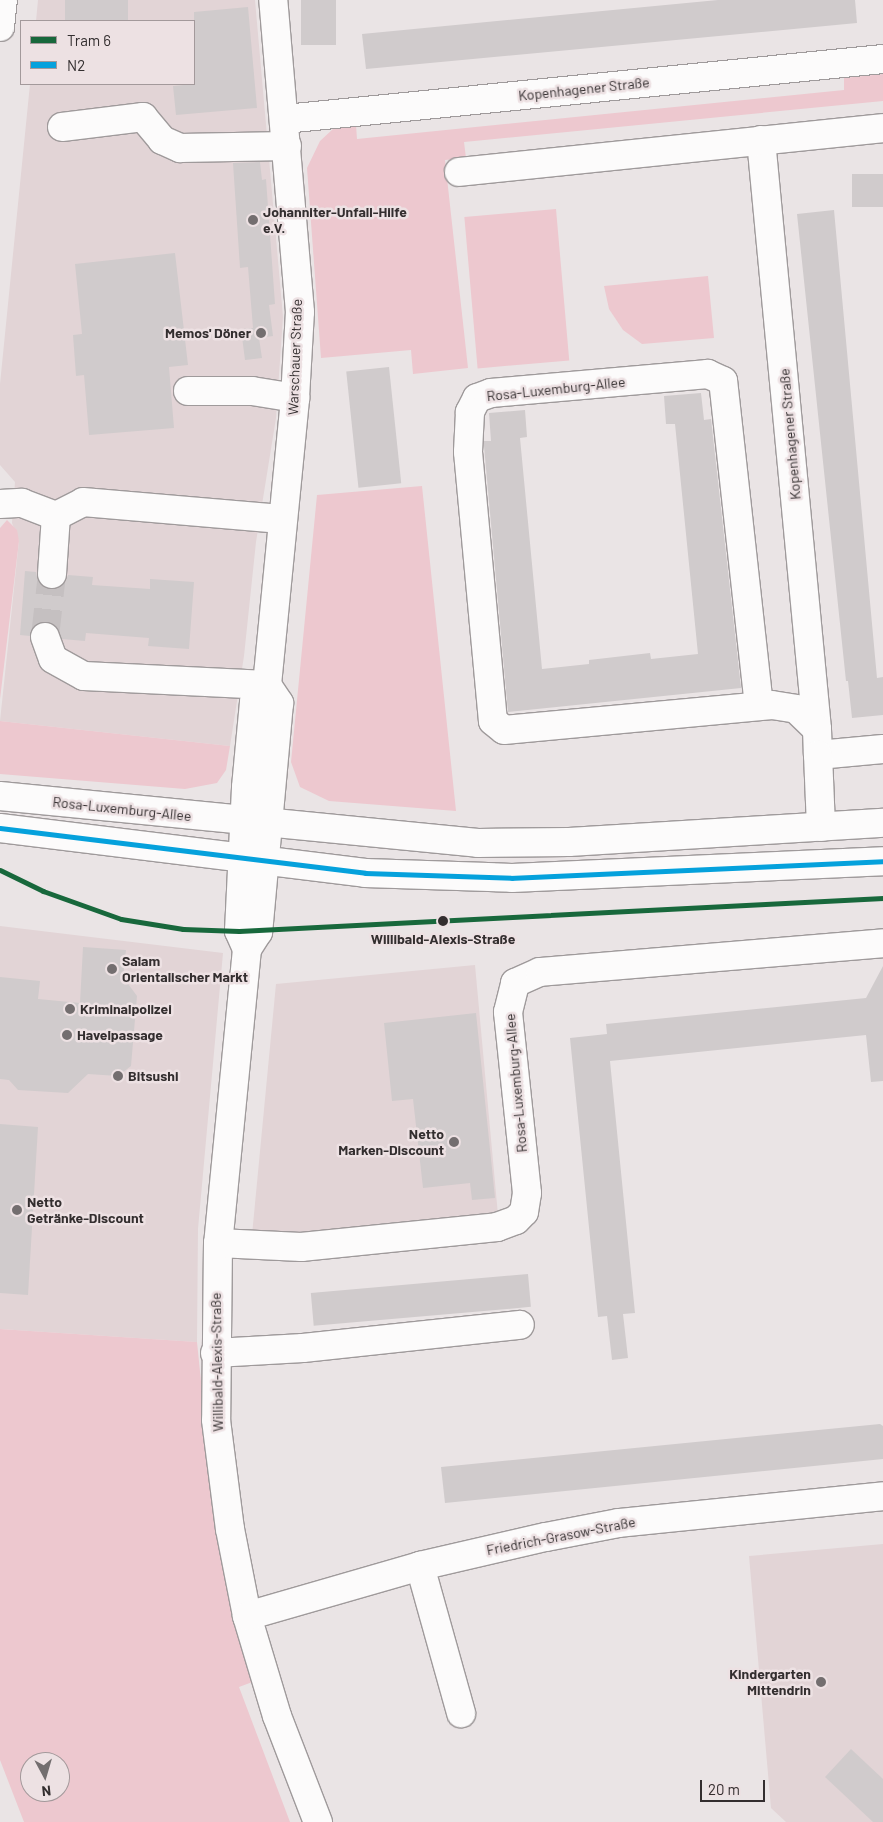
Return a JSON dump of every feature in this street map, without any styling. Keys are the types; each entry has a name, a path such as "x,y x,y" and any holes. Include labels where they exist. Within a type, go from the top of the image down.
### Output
{"street":[{"path":"0,28 3,0"},
{"name":"Warschauer Straße","path":"256,823 254,702 267,685 281,520 295,398 300,312 285,119 273,0"},
{"name":"Kopenhagener Straße","path":"285,119 883,59"},
{"path":"62,127 143,117 162,140 180,148 287,146"},
{"path":"459,172 883,128"},
{"name":"Kopenhagener Straße","path":"761,140 818,742"},
{"name":"Rosa-Luxemburg-Allee","path":"759,706 723,381 708,374 490,393 477,398 470,412 468,452 493,721 504,730 759,706 796,709 818,742"},
{"path":"188,392 252,390 295,398"},
{"path":"0,504 22,503 56,516 83,502 281,520"},
{"path":"52,574 56,516"},
{"path":"45,637 53,659 84,676 267,685"},
{"path":"821,826 818,742 883,749"},
{"name":"Rosa-Luxemburg-Allee","path":"0,796 256,823 478,843 569,842 883,823"},
{"path":"253,861 256,823"},
{"path":"0,828 253,861 364,873 512,878 883,861"},
{"name":"Willibald-Alexis-Straße","path":"253,861 239,931 247,949 218,1243 215,1353 216,1420 230,1530 247,1616 277,1716 318,1822"},
{"name":"Rosa-Luxemburg-Allee","path":"218,1243 301,1247 498,1227 516,1220 524,1212 527,1193 508,1012 515,983 540,972 883,943"},
{"path":"215,1353 303,1348 520,1325"},
{"name":"Friedrich-Grasow-Straße","path":"247,1616 420,1566 619,1523 883,1496"},
{"path":"420,1566 461,1714"}],"shaded area":[{"path":"38,0 255,0 283,317 276,418 256,542 244,656 230,746 0,721 19,541 12,523 15,482 0,465 0,384 30,85 195,85 195,20 36,20"},
{"path":"883,74 883,101 464,142 466,158 445,160 468,368 413,374 411,350 321,358 307,168 320,141 333,129 356,125 357,139 844,90 844,78"},
{"path":"556,209 569,360 478,368 464,217"},
{"path":"708,276 714,338 642,344 623,330 609,309 604,286"},
{"path":"422,486 456,811 329,801 300,787 291,762 317,495"},
{"path":"7,520 17,530 19,541 0,699 0,528"},
{"path":"0,721 230,746 226,770 217,783 185,789 0,774"},
{"path":"0,926 223,953 198,1229 197,1342 0,1329"},
{"path":"475,965 498,1215 313,1236 252,1235 276,984"},
{"path":"0,1329 197,1342 215,1518 239,1640 255,1681 239,1687 290,1822 24,1822 0,1760"},
{"name":"Kindergarten Mittendrin","path":"883,1544 883,1822 786,1822 771,1808 749,1556"}],"building":[{"path":"65,0 128,0 128,20 65,20"},
{"path":"301,0 336,0 336,45 301,45"},
{"path":"718,0 855,0 857,23 366,69 362,34"},
{"path":"248,7 257,108 176,115 173,86 195,85 194,12"},
{"name":"Johanniter-Unfall-Hilfe e.V.","path":"260,162 262,180 266,179 275,304 269,305 273,336 259,338 262,358 245,360 241,329 253,328 248,267 240,268 233,163"},
{"path":"852,174 883,174 883,207 852,207"},
{"path":"834,210 877,678 883,677 883,715 852,718 848,681 846,681 797,214"},
{"path":"175,253 188,365 169,367 174,428 89,435 84,375 76,376 73,335 82,334 75,264"},
{"path":"389,367 401,483 358,488 346,371"},
{"path":"701,393 704,420 711,419 741,688 508,712 484,446 484,441 491,441 489,413 525,410 527,437 520,438 542,669 589,664 589,660 650,653 651,659 698,654 675,424 666,424 664,396"},
{"path":"25,571 36,572 38,581 51,590 65,583 68,575 93,577 92,585 150,589 150,579 194,582 189,649 148,646 149,638 86,633 85,641 62,639 55,625 47,622 33,627 30,636 20,635"},
{"name":"Havelpassage","path":"83,947 126,950 123,977 137,996 131,1066 118,1076 88,1074 68,1093 18,1090 9,1080 0,1079 0,977 40,981 38,999 80,1003"},
{"path":"883,966 883,1081 871,1082 866,1035 610,1061 635,1313 623,1314 628,1358 612,1360 607,1316 598,1317 570,1038 607,1034 606,1024 866,998"},
{"name":"Netto Marken-Discount","path":"476,1013 495,1198 472,1200 470,1183 423,1188 413,1099 392,1101 384,1023"},
{"name":"Netto Getränke-Discount","path":"0,1124 38,1127 28,1295 0,1293"},
{"path":"528,1274 531,1307 314,1326 311,1293"},
{"path":"880,1424 883,1426 883,1459 445,1503 441,1467"},
{"path":"851,1749 883,1779 883,1822 873,1822 825,1777"}],"tunnel":[{"path":"45,637 52,574"}],"tram line":[{"name":"6","path":"0,870 43,891 121,919 183,929 239,931 883,898"}],"transit line":[{"name":"N2","path":"0,828 365,873 512,878 883,861"}],"place":[{"name":"Johanniter-Unfall-Hilfe e.V.","path":"253,220"},
{"name":"Memos' Döner","path":"261,333"},
{"name":"Willibald-Alexis-Straße","path":"443,921"},
{"name":"Salam Orientalischer Markt","path":"112,969"},
{"name":"Kriminalpolizei","path":"70,1009"},
{"name":"Havelpassage","path":"67,1035"},
{"name":"Bitsushi","path":"118,1076"},
{"name":"Netto Marken-Discount","path":"454,1142"},
{"name":"Netto Getränke-Discount","path":"17,1210"},
{"name":"Kindergarten Mittendrin","path":"821,1682"}]}
